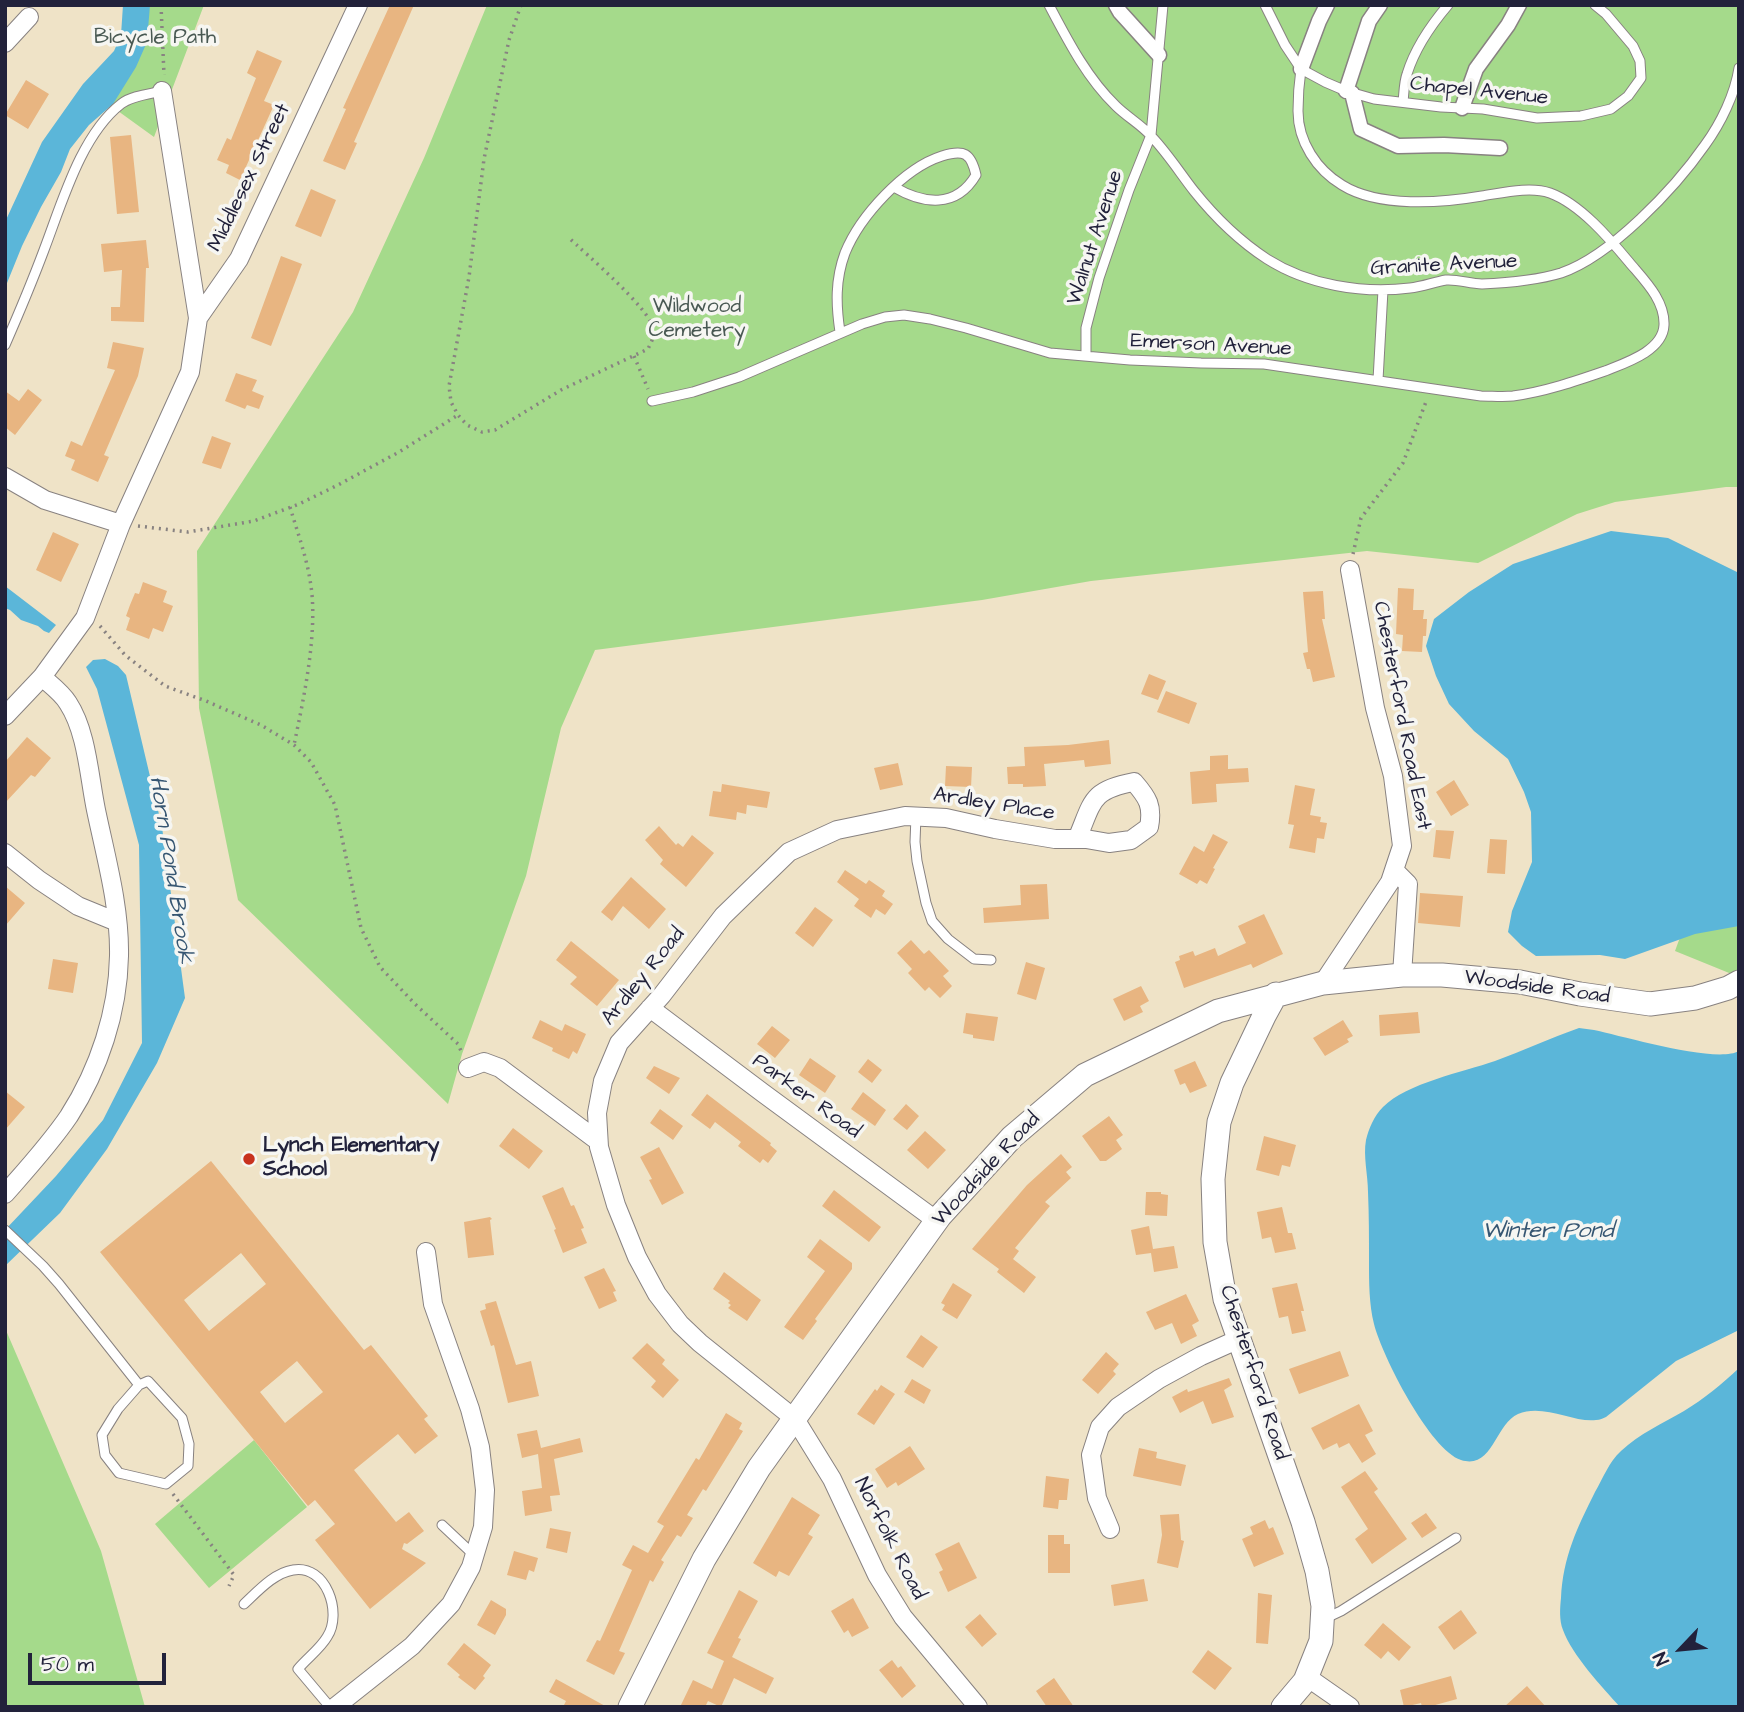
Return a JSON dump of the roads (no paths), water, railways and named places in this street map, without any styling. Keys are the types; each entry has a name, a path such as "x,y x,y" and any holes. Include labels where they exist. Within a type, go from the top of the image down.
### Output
{"street":[{"name":"Middlesex Street","path":"5,716 42,677 88,612 121,524 190,372 198,318 239,259 358,5"},
{"path":"1116,5 1159,55"},
{"path":"1301,69 1319,20 1328,5"},
{"path":"1380,5 1369,21 1356,56 1349,92 1361,129 1398,146 1500,148"},
{"path":"1462,108 1476,69 1519,5"},
{"path":"5,43 29,17"},
{"path":"162,91 198,318"},
{"path":"5,477 45,500 121,524"},
{"name":"Chesterford Road East","path":"1323,983 1390,882 1402,846 1393,776 1375,708 1350,570"},
{"path":"5,1194 69,1115 97,1062 107,1036 120,956 115,900 82,732 67,700 42,677"},
{"name":"Ardley Place","path":"910,816 946,818 1055,839 1077,839"},
{"name":"Ardley Road","path":"795,1419 700,1343 680,1324 657,1294 637,1257 616,1205 599,1147 597,1113 603,1081 619,1043 723,916 789,852 837,830 910,816"},
{"path":"5,853 78,906 117,922"},
{"path":"1394,870 1408,884 1402,975"},
{"name":"Woodside Road","path":"630,1707 704,1559 759,1468 937,1221 1012,1137 1085,1075 1218,1011 1323,983 1402,975 1442,975 1520,982 1650,1004 1695,998 1739,982"},
{"name":"Chesterford Road","path":"1276,994 1232,1083 1219,1122 1213,1179 1215,1242 1225,1299 1303,1522 1317,1571 1323,1606 1321,1641 1307,1677 1283,1707"},
{"name":"Parker Road","path":"650,1008 937,1221"},
{"path":"468,1068 484,1062 500,1068 598,1141"},
{"path":"332,1707 412,1646 451,1604 471,1567 483,1527 485,1490 480,1447 470,1409 433,1304 426,1252"},
{"path":"1110,1529 1097,1498 1091,1455 1100,1427 1118,1406 1159,1379 1200,1356 1239,1339"},
{"name":"Norfolk Road","path":"795,1419 832,1479 877,1575 903,1617 978,1707"},
{"path":"1307,1677 1350,1707"}],"lane":[{"name":"Granite Avenue","path":"1049,5 1087,71 1116,106 1151,135 1221,222 1267,259 1319,282 1346,287 1383,290 1412,288 1448,280 1480,284 1539,277 1560,273 1593,257 1613,243 1649,210 1706,144 1723,114 1739,68"},
{"name":"Walnut Avenue","path":"1086,355 1086,328 1100,278 1129,190 1151,135 1163,5"},
{"path":"1265,5 1285,45 1301,69"},
{"path":"1403,102 1406,75 1417,50 1432,24 1448,5"},
{"name":"Chapel Avenue","path":"1301,69 1349,92 1374,99 1483,109 1537,118 1581,116 1611,109 1628,96 1641,78 1640,61 1633,46 1595,5"},
{"name":"Emerson Avenue","path":"652,401 693,392 739,377 862,324 904,315 966,328 1050,353 1130,360 1264,364 1481,396 1513,396 1575,382 1642,354 1657,344 1664,333 1662,306 1613,243 1568,202 1547,192 1517,191 1461,199 1404,201 1369,197 1344,187 1323,172 1312,157 1298,114 1301,69"},
{"path":"5,345 87,146 104,120 124,102 162,91"},
{"path":"841,332 836,303 837,280 845,253 862,223 894,187 919,167 937,158 963,153 970,158 976,175 971,184 959,194 946,200 910,197 894,187"},
{"path":"1378,380 1383,290"},
{"path":"910,816 916,860 932,921 948,939 974,959 991,960"},
{"path":"5,1230 59,1284 139,1385"},
{"path":"148,1381 181,1418 189,1444 188,1466 166,1484 119,1473 105,1455 102,1435 118,1409 139,1385 148,1381"},
{"path":"442,1525 475,1556"},
{"path":"1322,1620 1341,1611 1456,1538"},
{"path":"244,1604 281,1574 294,1570 315,1575 325,1586 332,1599 334,1615 328,1636 299,1670 332,1707"}],"water":[{"path":"123,5 150,5 147,42 136,67 113,104 89,125 70,149 61,172 22,246 5,288 5,222 42,142 83,84 114,51 121,35"},
{"path":"1611,531 1668,538 1739,573 1739,926 1695,934 1625,959 1600,955 1536,956 1508,932 1512,911 1532,862 1531,812 1524,792 1508,759 1474,731 1449,704 1426,646 1434,619 1469,592 1513,564"},
{"path":"5,586 56,625 49,633 21,620 5,608"},
{"name":"Horn Pond Brook","path":"105,659 118,666 126,675 162,827 185,998 157,1063 107,1149 60,1213 5,1266 5,1230 56,1176 103,1120 142,1043 139,845 97,689 86,667 93,660"},
{"name":"Winter Pond","path":"1579,1028 1691,1052 1727,1054 1739,1051 1739,1330 1676,1361 1606,1417 1587,1420 1528,1411 1510,1419 1480,1458 1472,1461 1461,1460 1435,1439 1422,1421 1397,1378 1374,1324 1369,1285 1365,1152 1367,1136 1372,1122 1383,1107 1406,1091 1495,1061"},
{"path":"1739,1368 1739,1707 1620,1707 1580,1660 1567,1640 1562,1626 1562,1583 1572,1543 1595,1492 1617,1455 1643,1434 1699,1401"}],"place":[{"name":"Lynch Elementary School","path":"249,1159"}],"park label":[{"name":"Bicycle Path","path":"155,39"},
{"name":"Wildwood Cemetery","path":"697,320"}]}
